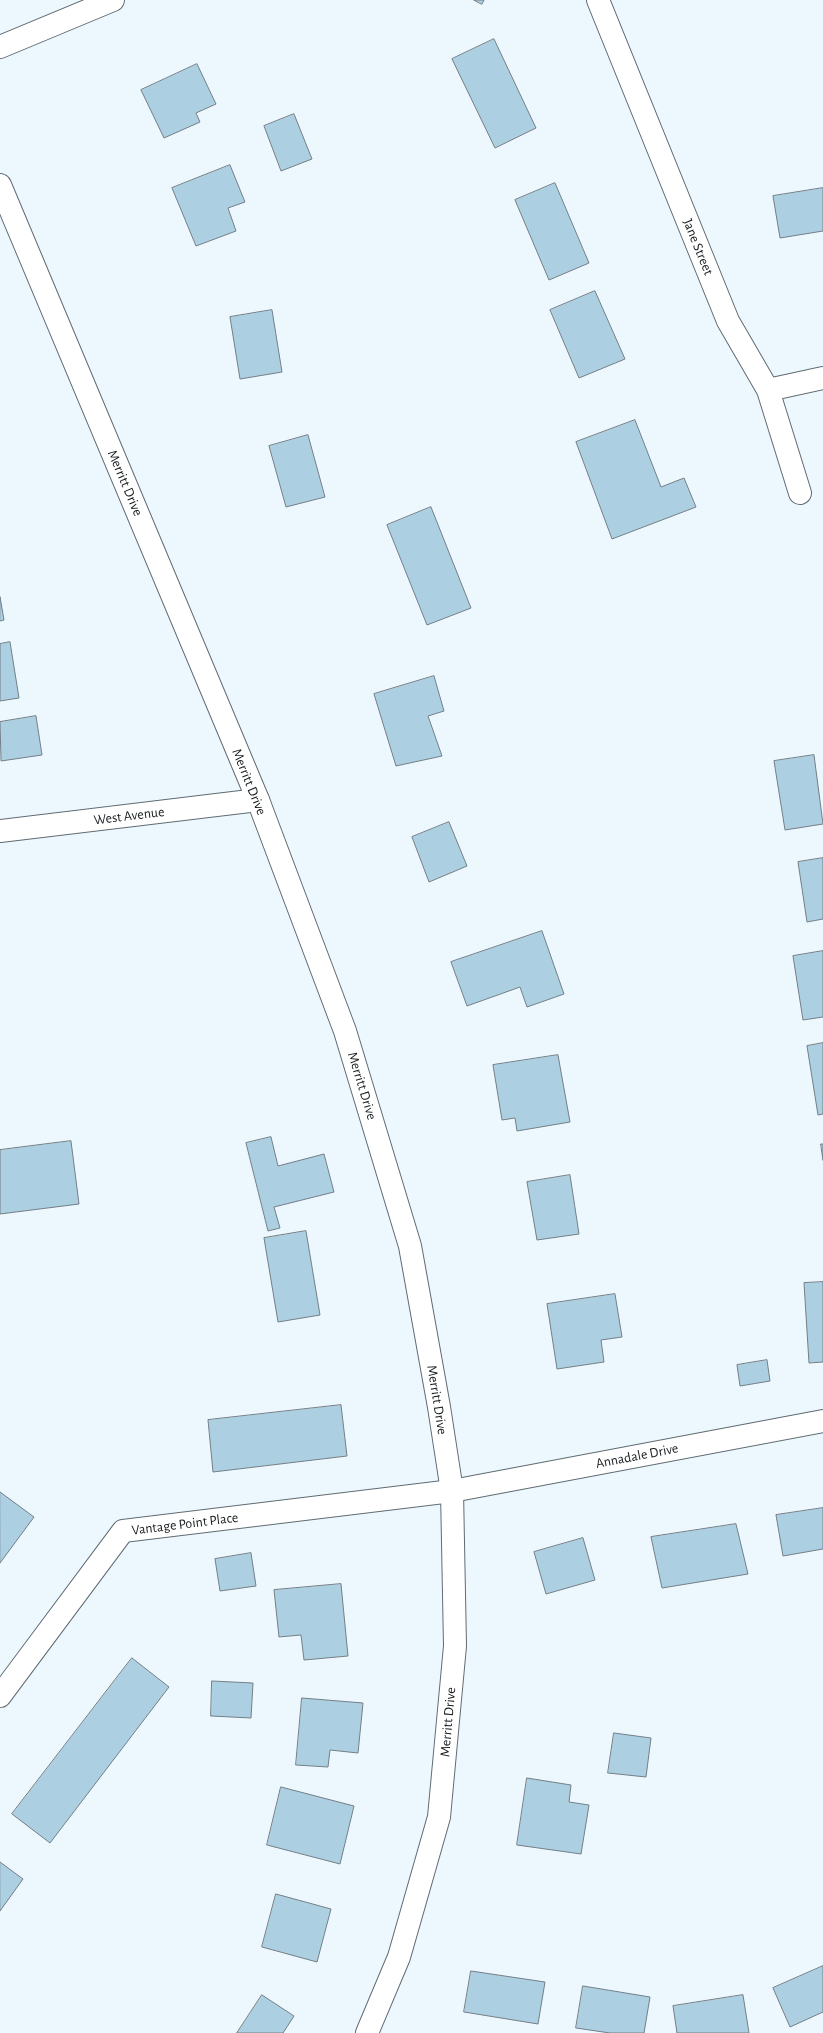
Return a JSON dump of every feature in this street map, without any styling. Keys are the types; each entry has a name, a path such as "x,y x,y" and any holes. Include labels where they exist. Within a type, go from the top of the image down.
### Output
{"main road":[{"path":"0,47 113,0"},
{"name":"Jane Street","path":"598,0 728,321 768,390 800,493"},
{"name":"Merritt Drive","path":"0,185 258,800 345,1032 410,1246 439,1407 452,1491 455,1646 439,1817 399,1957 368,2033"},
{"path":"768,390 823,378"},
{"name":"West Avenue","path":"0,831 258,800"},
{"name":"Annadale Drive","path":"452,1491 823,1421"},
{"name":"Vantage Point Place","path":"0,1696 123,1531 452,1491"}],"building":[{"path":"474,0 484,0 482,4"},
{"path":"494,39 536,128 495,148 452,59"},
{"path":"197,64 216,104 196,113 200,122 164,138 141,90"},
{"path":"294,114 312,159 281,171 264,126"},
{"path":"230,165 245,202 228,208 236,231 196,246 172,188"},
{"path":"555,183 589,263 549,280 515,200"},
{"path":"823,188 823,231 780,238 773,196"},
{"path":"595,291 625,359 579,378 550,310"},
{"path":"272,310 282,372 240,379 230,317"},
{"path":"635,420 661,487 684,478 696,507 612,539 576,442"},
{"path":"308,435 325,497 286,507 269,446"},
{"path":"431,507 471,608 427,625 387,525"},
{"path":"0,597 4,620 0,621"},
{"path":"10,642 19,698 0,701 0,644"},
{"path":"434,676 444,711 428,716 442,756 396,766 374,694"},
{"path":"36,716 42,755 1,761 0,722"},
{"path":"814,755 823,824 785,830 774,761"},
{"path":"449,822 467,866 429,882 412,837"},
{"path":"823,858 823,919 807,922 798,862"},
{"path":"542,931 564,994 527,1007 520,987 467,1006 451,962"},
{"path":"823,951 823,1017 803,1020 793,956"},
{"path":"823,1043 823,1114 818,1115 807,1046"},
{"path":"558,1055 570,1122 517,1131 515,1118 502,1120 493,1065"},
{"path":"271,1137 278,1166 324,1154 334,1192 274,1207 280,1228 268,1231 246,1143"},
{"path":"71,1141 79,1204 0,1214 0,1150"},
{"path":"821,1144 823,1144 823,1160"},
{"path":"570,1175 579,1234 537,1240 527,1182"},
{"path":"306,1231 320,1315 278,1322 264,1238"},
{"path":"823,1282 823,1362 809,1363 804,1283"},
{"path":"615,1294 622,1337 601,1340 604,1362 557,1369 547,1304"},
{"path":"767,1360 770,1381 740,1386 737,1365"},
{"path":"341,1405 347,1456 213,1472 208,1420"},
{"path":"0,1492 34,1517 0,1563"},
{"path":"823,1508 823,1549 783,1556 776,1515"},
{"path":"736,1524 748,1574 662,1588 651,1537"},
{"path":"583,1538 595,1580 546,1594 534,1552"},
{"path":"251,1553 256,1586 220,1591 215,1559"},
{"path":"341,1584 348,1656 304,1660 301,1635 279,1637 274,1590"},
{"path":"132,1658 169,1687 50,1843 12,1814"},
{"path":"212,1681 253,1683 251,1718 211,1716"},
{"path":"302,1698 363,1703 358,1753 330,1750 328,1767 296,1765"},
{"path":"614,1733 651,1738 646,1777 608,1773"},
{"path":"527,1778 571,1785 569,1802 589,1805 581,1854 517,1845"},
{"path":"281,1787 354,1806 340,1864 267,1845"},
{"path":"0,1862 23,1879 0,1911"},
{"path":"276,1894 331,1909 317,1962 262,1947"},
{"path":"823,1966 823,2012 790,2027 773,1988"},
{"path":"471,1971 545,1982 538,2024 464,2012"},
{"path":"583,1986 650,1997 644,2033 610,2033 576,2028"},
{"path":"262,1995 294,2016 283,2033 237,2033"},
{"path":"743,1995 749,2033 677,2033 673,2006"}]}
